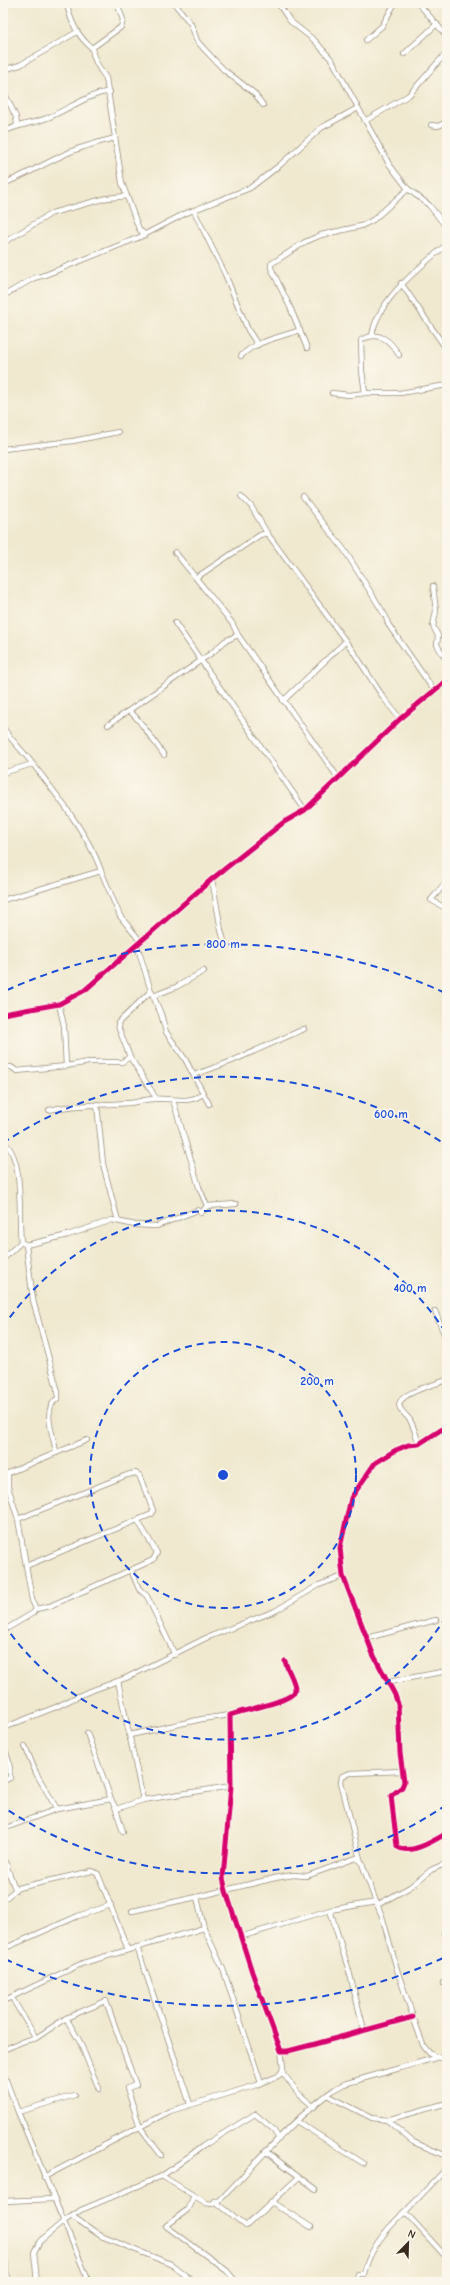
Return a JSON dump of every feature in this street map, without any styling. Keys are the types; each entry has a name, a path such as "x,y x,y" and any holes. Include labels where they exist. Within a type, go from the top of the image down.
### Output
{"street":[{"path":"67,3 70,17 77,32 92,48 98,67 106,78 110,92 122,183 139,229 145,235"},
{"path":"92,48 121,28 122,15 117,3"},
{"path":"174,3 191,24 197,41 204,50 224,70 254,93 263,105"},
{"path":"278,3 290,20 314,40 332,60 389,164 408,189 429,205 447,228"},
{"path":"366,40 382,26 395,3"},
{"path":"418,3 437,24 447,39"},
{"path":"404,54 437,24"},
{"path":"3,70 20,65 77,32"},
{"path":"365,121 409,95 447,52"},
{"path":"3,90 16,117 17,125"},
{"path":"3,132 17,125 47,118 86,99 110,92"},
{"path":"3,296 34,278 73,265 145,235 194,210 250,188 280,165 321,128 358,108"},
{"path":"431,125 438,126 447,122"},
{"path":"3,184 25,176 39,166 70,152 115,138"},
{"path":"307,348 271,268 271,264 305,242 321,235 361,226 373,220 408,189"},
{"path":"3,243 52,213 107,198 127,196"},
{"path":"194,210 225,274 248,330 258,345"},
{"path":"372,336 376,320 402,283 447,244"},
{"path":"402,283 447,350"},
{"path":"241,356 246,350 300,330"},
{"path":"365,393 362,371 361,340 372,336 382,336 388,339 399,355"},
{"path":"332,393 349,395 365,393 400,393 447,385"},
{"path":"3,449 73,441 118,432"},
{"path":"241,496 251,506 267,533 400,718"},
{"path":"303,498 345,551 386,616 388,624 434,690"},
{"path":"197,577 260,535 267,533"},
{"path":"175,552 197,577 232,623 238,635 339,779"},
{"path":"433,586 436,611 433,626 438,636 437,646 447,661"},
{"path":"175,622 305,810"},
{"path":"108,725 224,641 238,635"},
{"path":"284,701 346,641"},
{"path":"3,1014 59,1004 85,990 212,879 284,822 305,810 339,779 400,718 447,680"},
{"path":"129,710 135,714 142,727 164,756"},
{"path":"3,727 11,740 32,764 66,809 90,846 120,916 139,944 152,994 166,1032 194,1074 202,1094 209,1104"},
{"path":"3,773 32,764"},
{"path":"3,900 101,871"},
{"path":"212,879 224,941"},
{"path":"447,881 431,900 447,910"},
{"path":"156,1098 130,1057 118,1023 152,994 176,987 204,971"},
{"path":"59,1004 64,1026 66,1066"},
{"path":"194,1074 232,1061 304,1029"},
{"path":"3,1067 11,1068 17,1071 89,1062 122,1062 130,1057"},
{"path":"50,1110 97,1104 130,1103 156,1098 173,1100 199,1097 202,1094"},
{"path":"173,1100 199,1187 207,1206"},
{"path":"97,1104 103,1164 118,1221"},
{"path":"3,1142 8,1147 14,1161 19,1188 21,1242 3,1259"},
{"path":"21,1242 26,1245 68,1235 112,1220 135,1225 157,1226 198,1210 201,1213 207,1206 236,1204"},
{"path":"26,1245 33,1300 58,1392 58,1398 54,1401 49,1422 56,1453"},
{"path":"435,1311 447,1342"},
{"path":"419,1444 411,1422 399,1407 399,1403 401,1399 415,1389 423,1389 447,1380"},
{"path":"447,1426 419,1444 408,1445 379,1460 355,1490 348,1505 340,1548 343,1576 367,1638 398,1704 404,1785 390,1796 397,1846 402,1850 411,1850 447,1833"},
{"path":"36,1609 32,1600 18,1519 6,1488 7,1477 10,1471 87,1440"},
{"path":"18,1519 135,1473 142,1481 153,1510 152,1514 138,1521 26,1566"},
{"path":"3,1631 33,1613 36,1609 50,1606 153,1560 157,1556 145,1530 138,1521"},
{"path":"131,1570 139,1589 147,1596 175,1654"},
{"path":"3,1728 56,1707 85,1693 118,1681 206,1638 275,1611 319,1585 343,1576"},
{"path":"367,1638 436,1620"},
{"path":"130,1735 202,1719 230,1715 274,1703 293,1695 295,1691 294,1686 285,1661"},
{"path":"388,1682 447,1670"},
{"path":"118,1681 143,1800"},
{"path":"230,1715 231,1786 223,1878 240,1937 281,2051 282,2072 299,2094 314,2107"},
{"path":"87,1733 116,1809 123,1832"},
{"path":"3,1745 10,1763 11,1772 10,1778 3,1781"},
{"path":"25,1746 36,1773 56,1809"},
{"path":"403,1771 350,1773 342,1776 341,1782 360,1859 377,1904 413,2017 423,2045 428,2053 435,2058"},
{"path":"116,1809 143,1800 231,1786"},
{"path":"3,1829 56,1809 111,1799"},
{"path":"3,1856 15,1889 18,1888"},
{"path":"132,1911 226,1892 279,1877 306,1876 354,1858 360,1859"},
{"path":"240,1937 330,1910 377,1904 410,1887 431,1870 442,1865 447,1866"},
{"path":"3,1900 18,1888 92,1871 98,1874 128,1950"},
{"path":"197,1897 204,1928 223,1969 261,2083"},
{"path":"3,1949 78,1916 111,1905"},
{"path":"330,1910 349,1971 364,2030"},
{"path":"3,2001 12,1998 25,1989 83,1963 204,1928"},
{"path":"137,1947 190,2104"},
{"path":"12,1998 36,2038"},
{"path":"3,2050 24,2041 36,2038 66,2018 106,2001 136,2085 127,2088 140,2128 161,2155"},
{"path":"281,2051 288,2051 413,2017"},
{"path":"66,2018 80,2042 99,2089"},
{"path":"162,2176 206,2203 213,2204 215,2201 219,2201 225,2196 266,2151 326,2095 344,2084 435,2058 447,2057"},
{"path":"3,2072 62,2222 89,2282"},
{"path":"44,2177 170,2111 261,2083 282,2072"},
{"path":"18,2112 75,2095"},
{"path":"326,2095 372,2118 388,2120 447,2103"},
{"path":"37,2282 33,2255 36,2246 62,2222 72,2216 162,2176 203,2146 254,2114 273,2129 279,2139"},
{"path":"388,2120 413,2142 447,2156"},
{"path":"298,2122 362,2163"},
{"path":"266,2151 316,2189"},
{"path":"356,2282 358,2274 364,2274 368,2258 394,2222 447,2168"},
{"path":"215,2201 246,2226 273,2203 299,2177"},
{"path":"194,2196 187,2210 166,2226 227,2271 236,2282"},
{"path":"3,2201 54,2199"},
{"path":"273,2203 312,2227"},
{"path":"405,2212 447,2258"},
{"path":"72,2216 101,2236 171,2264 194,2282"},
{"path":"3,2233 7,2282"}],"cycle path":[{"path":"3,1014 59,1004 85,990 212,879 284,822 305,810 400,719 447,680"},
{"path":"447,1426 419,1444 408,1445 396,1450 375,1463 351,1498 340,1548 343,1576 373,1654 395,1695 398,1704 400,1753 404,1782 402,1787 391,1796 397,1846 402,1849 414,1849 447,1833"},
{"path":"285,1661 295,1687 292,1694 277,1702 230,1715 231,1786 223,1878 252,1972 281,2051 288,2051 413,2017"}]}
